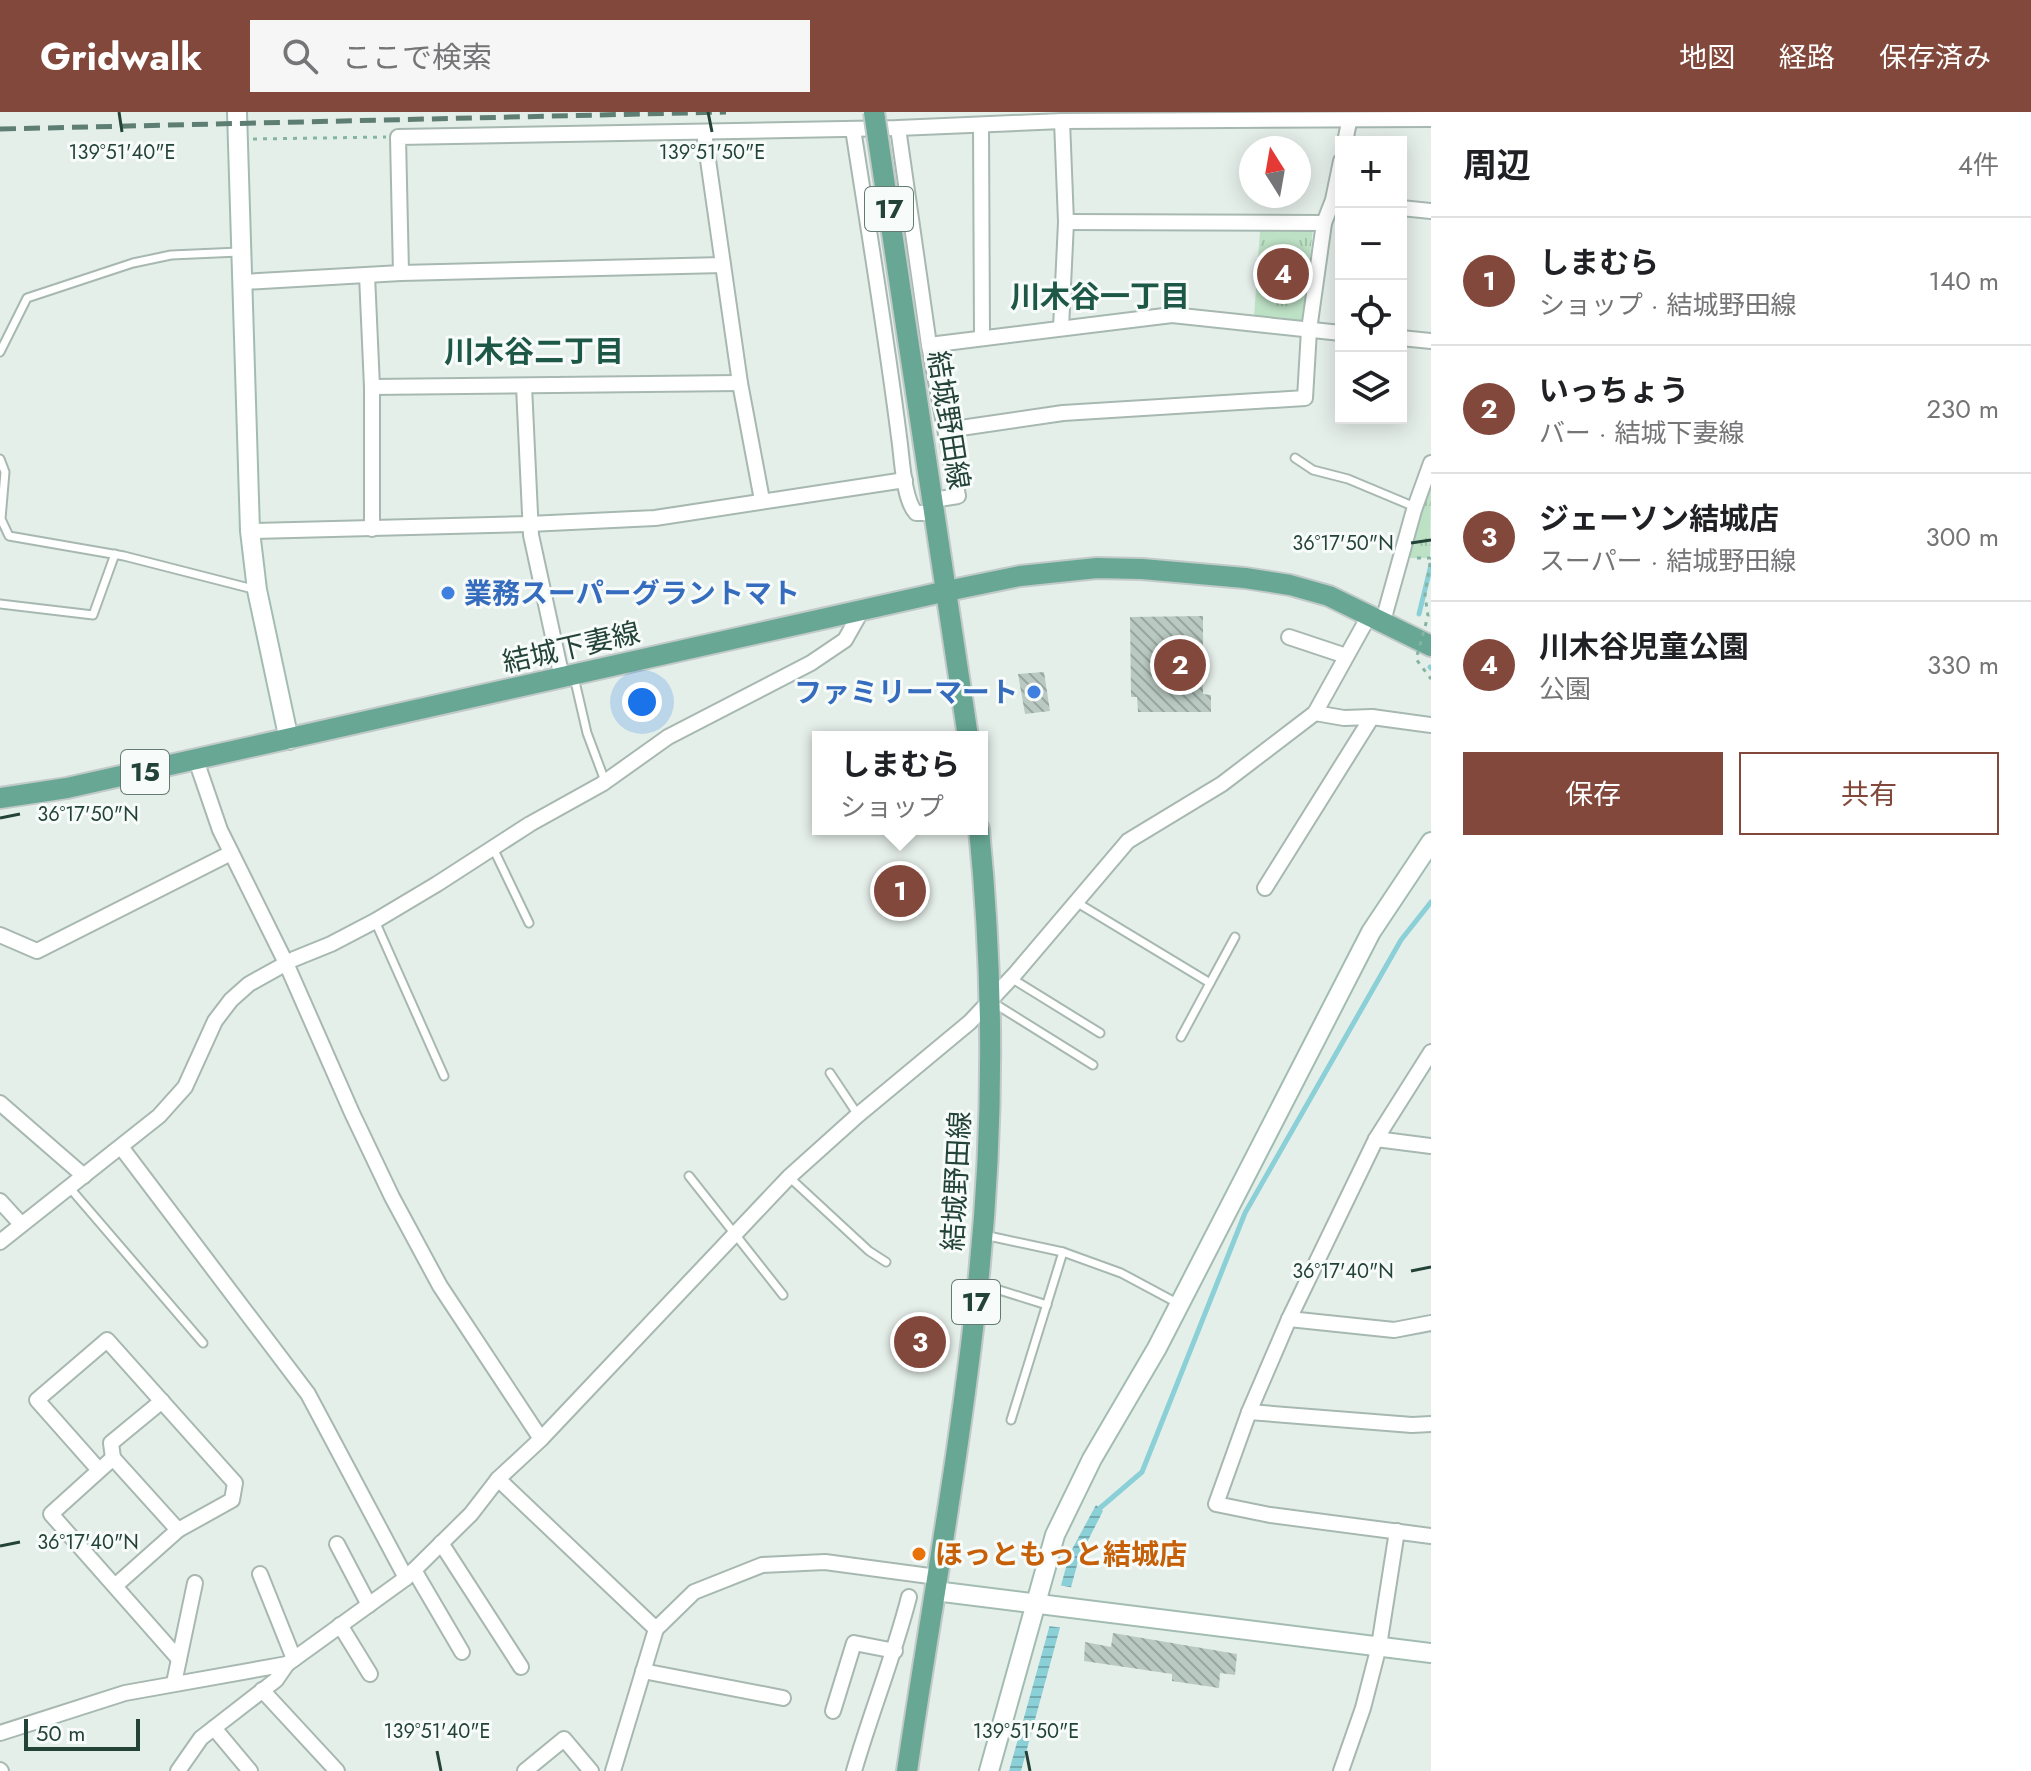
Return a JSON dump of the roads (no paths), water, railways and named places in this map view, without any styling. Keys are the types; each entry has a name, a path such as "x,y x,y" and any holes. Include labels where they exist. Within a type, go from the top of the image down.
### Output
{"main road":[{"name":"結城野田線","path":"874,112 967,731"},
{"name":"結城下妻線","path":"0,798 67,788 947,591 1057,571 1142,569 1290,585 1329,596 1431,646"},
{"name":"結城野田線","path":"907,1771 936,1584 982,1235 990,1001 979,835"}],"street":[{"path":"237,112 250,531 257,590 289,740"},
{"path":"401,273 398,137 898,128 1062,121 1349,122 1431,119"},
{"path":"1061,328 1066,222 1062,121"},
{"path":"1346,136 1349,122"},
{"path":"981,125 982,338"},
{"path":"853,129 905,480 912,509 916,513 958,496 929,345 898,128"},
{"path":"704,132 740,383 762,500"},
{"path":"947,430 1063,413 1305,398 1309,330 1324,223 1335,204"},
{"path":"1407,209 1431,211"},
{"path":"1066,222 1324,223"},
{"path":"243,282 401,273 723,265"},
{"path":"367,275 372,387 372,529"},
{"path":"929,345 1172,315 1335,332"},
{"path":"1407,339 1431,341"},
{"path":"372,387 740,383"},
{"path":"524,386 529,524 568,677"},
{"path":"178,1771 201,1738 276,1680 291,1661 410,1574 471,1514 498,1479 541,1439 789,1177 970,1022 1128,841 1222,784 1315,713 1346,656 1376,617 1431,463"},
{"path":"250,531 655,518 905,480"},
{"path":"0,1242 159,1116 185,1087 215,1021 231,1000 249,984 375,921 530,824 605,782 668,737 811,663 845,640 862,610"},
{"path":"1289,637 1346,656"},
{"path":"1315,713 1431,725"},
{"path":"1265,888 1372,717"},
{"path":"196,760 231,853 286,963 399,1210 440,1286 541,1439"},
{"path":"989,1771 1055,1535 1092,1459 1179,1304 1371,932 1431,842"},
{"path":"0,935 37,951 231,853"},
{"path":"1431,1052 1376,1139 1289,1319 1249,1412 1216,1504 1270,1515 1431,1536"},
{"path":"0,1103 84,1176"},
{"path":"1376,1139 1431,1146"},
{"path":"121,1147 308,1394 410,1574 462,1652"},
{"path":"0,1201 21,1224"},
{"path":"1289,1319 1394,1330 1431,1323"},
{"path":"99,1470 37,1400 107,1340 235,1483 232,1500 178,1530 115,1586"},
{"path":"162,1401 111,1443 113,1458 178,1530"},
{"path":"1249,1412 1431,1424"},
{"path":"113,1458 51,1514 179,1659"},
{"path":"498,1479 656,1629"},
{"path":"1341,1771 1363,1708 1379,1646 1397,1531"},
{"path":"441,1543 521,1667"},
{"path":"337,1544 369,1605"},
{"path":"613,1771 656,1629 694,1592 762,1565 825,1562 1035,1603 1431,1653"},
{"path":"260,1574 291,1661"},
{"path":"174,1683 195,1583"},
{"path":"854,1771 874,1702 895,1651 909,1597"},
{"path":"340,1625 370,1674"},
{"path":"833,1711 854,1643 895,1651"},
{"path":"0,1733 125,1693 291,1661"},
{"path":"643,1671 783,1698"},
{"path":"262,1690 337,1771"},
{"path":"214,1728 250,1771"},
{"path":"525,1771 564,1739 591,1771"}],"lane":[{"path":"0,352 27,298 133,263 171,255 242,252"},
{"path":"1295,458 1313,470 1348,479 1415,507"},
{"path":"0,459 5,472 1,519 9,536 115,554 257,590"},
{"path":"0,604 93,615 115,554"},
{"path":"568,677 605,782"},
{"path":"493,848 529,923"},
{"path":"1076,902 1210,983"},
{"path":"375,921 444,1076"},
{"path":"1181,1037 1235,937"},
{"path":"1011,978 1100,1033"},
{"path":"990,1001 1093,1065"},
{"path":"830,1073 858,1115"},
{"path":"689,1176 783,1295"},
{"path":"789,1177 869,1251 886,1262"},
{"path":"69,1187 203,1343"},
{"path":"982,1235 1063,1252 1121,1273 1179,1304"},
{"path":"1011,1420 1063,1252"},
{"path":"978,1283 1047,1305"}],"water":[{"path":"1096,1505 1103,1511 1079,1558 1021,1771 1009,1771 1070,1553"}],"waterway":[{"path":"1419,614 1431,565"},
{"path":"1097,1513 1142,1472 1245,1213 1401,940 1431,902"}],"railway":[{"path":"0,129 726,112"}],"place":[{"name":"川木谷児童公園","path":"1283,274"},
{"name":"業務スーパーグラントマト","path":"448,593"},
{"name":"いっちょう","path":"1180,665"},
{"name":"ファミリーマート","path":"1034,692"},
{"name":"しまむら","path":"900,891"},
{"name":"ジェーソン結城店","path":"920,1342"},
{"name":"ほっともっと結城店","path":"919,1554"}],"district":[{"name":"川木谷一丁目","path":"1100,297"},
{"name":"川木谷二丁目","path":"534,352"}]}
